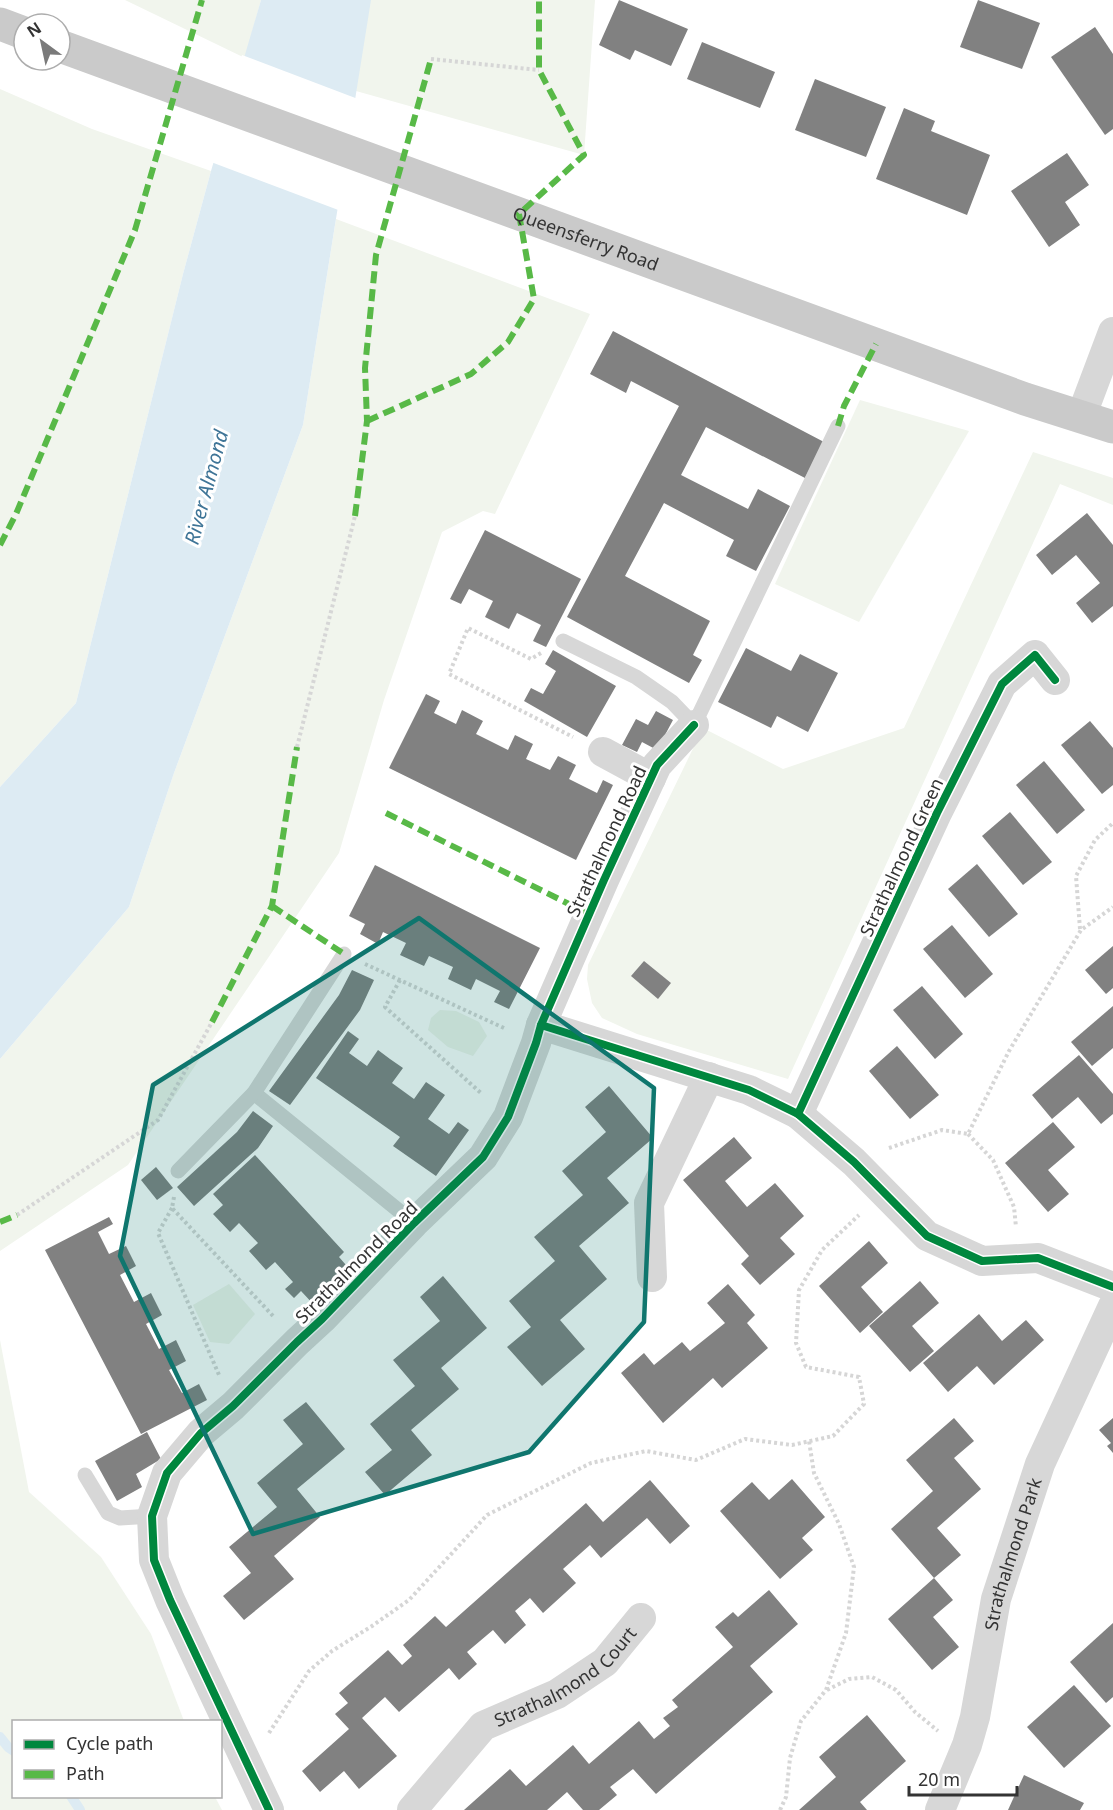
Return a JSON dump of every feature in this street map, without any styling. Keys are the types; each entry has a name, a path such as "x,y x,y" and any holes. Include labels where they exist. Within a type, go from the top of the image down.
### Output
{"main road":[{"name":"Queensferry Road","path":"72,50 1025,399 1113,427"}],"street":[{"path":"1081,417 1113,332"},
{"name":"Strathalmond Green","path":"798,1114 937,813 1002,684 1035,655 1055,680"},
{"name":"Strathalmond Road","path":"269,1810 170,1600 154,1560 152,1516 167,1473 201,1433 233,1406 322,1319 414,1223 483,1157 508,1117 539,1034 604,880 657,765 694,725"},
{"name":"Strathalmond Road","path":"603,752 651,778"},
{"path":"539,1034 709,1077 749,1090 798,1114 854,1162 927,1236 982,1261 1038,1258 1113,1287"},
{"path":"652,1277 650,1203 709,1077"},
{"name":"Strathalmond Park","path":"940,1810 967,1745 975,1717 996,1599 1040,1464 1113,1306"},
{"name":"Strathalmond Court","path":"412,1810 483,1726 557,1694 605,1662 640,1618"}],"lane":[{"name":"Strathalmond Road","path":"694,725 838,426"},
{"path":"563,641 636,677 672,702 694,725"},
{"path":"178,1171 254,1093 344,954"},
{"path":"254,1093 414,1223"},
{"path":"85,1475 108,1513 120,1518 152,1516"}],"path":[{"path":"431,59 539,70"},
{"path":"297,747 355,516"},
{"path":"563,641 531,659 468,628 448,674 603,752"},
{"path":"1080,930 1076,876 1095,840 1113,823"},
{"path":"968,1134 1009,1051 1080,930 1113,907"},
{"path":"344,954 400,980 539,1034"},
{"path":"400,980 385,1007 508,1117"},
{"path":"17,1215 158,1120 212,1022"},
{"path":"854,1162 908,1140 942,1130 968,1134 993,1160 1014,1207 1021,1259"},
{"path":"178,1171 172,1209 158,1233 233,1406"},
{"path":"249,1765 309,1671 332,1651 409,1600 487,1515 591,1463 646,1451 696,1460 745,1439 792,1445 833,1436 864,1404 859,1377 806,1367 796,1343 799,1290 822,1250 883,1191"},
{"path":"172,1209 297,1342"},
{"path":"780,1810 786,1797 790,1758 801,1721 826,1690 846,1634 854,1567 839,1524 813,1473 809,1441"},
{"path":"826,1690 849,1679 872,1677 896,1690 915,1712 937,1730 967,1745"}],"highlighted area":[{"path":"419,918 654,1088 644,1322 529,1452 253,1534 120,1256 153,1085"}],"shaded area":[{"path":"125,0 261,0 245,58"},
{"path":"368,0 595,0 584,155 356,91"},
{"path":"0,89 92,129 211,171 183,274 76,703 0,787"},
{"path":"336,219 590,314 495,514 483,511 442,532 384,700 339,853 128,1165 0,1251 0,1059 129,907 174,773 303,425"},
{"path":"860,400 969,431 859,622 775,584"},
{"path":"1033,452 1113,478 1113,505 1060,484 788,1079 637,1034 602,1018 592,1003 587,979 588,965 703,728 783,769 904,728"},
{"path":"440,1010 456,1011 479,1022 487,1036 473,1056 448,1047 428,1030 431,1018"},
{"path":"229,1284 255,1314 229,1344 210,1342 193,1305"},
{"path":"0,1340 29,1492 101,1557 151,1634 184,1720 12,1720 12,1798 216,1798 222,1810 0,1810"}],"water":[{"name":"River Almond","path":"261,0 371,0 303,425 174,773 129,907 0,1059 0,787 76,703 183,274"}],"pier":[{"path":"242,55 358,99 341,211 211,162"}],"building":[{"path":"619,0 688,29 671,66 635,50 630,60 599,45"},
{"path":"978,0 1040,23 1022,69 960,47"},
{"path":"1095,27 1113,54 1113,129 1105,135 1051,57"},
{"path":"702,42 775,72 760,108 687,79"},
{"path":"815,79 886,107 866,157 795,130"},
{"path":"904,108 935,121 931,131 990,155 967,215 876,179"},
{"path":"1067,153 1089,185 1065,202 1080,225 1049,247 1011,191"},
{"path":"613,331 824,442 805,478 706,427 681,475 748,509 758,489 790,506 756,571 726,556 734,540 664,503 625,576 710,621 693,655 702,660 689,683 567,617 679,406 631,381 626,393 590,374"},
{"path":"1087,513 1113,545 1113,606 1092,623 1076,603 1100,583 1076,555 1052,575 1036,555"},
{"path":"485,530 581,579 546,647 533,641 541,625 517,613 509,629 485,617 493,601 469,589 461,604 450,599"},
{"path":"746,648 791,671 800,654 838,673 808,732 777,716 771,728 718,702"},
{"path":"553,650 616,686 587,737 524,701 531,688 543,694 556,671 545,664"},
{"path":"426,694 440,701 434,713 456,724 462,710 483,721 476,734 508,750 515,735 533,744 526,759 550,770 558,756 576,765 569,779 597,793 603,780 613,785 576,860 389,768"},
{"path":"656,711 673,720 657,750 642,742 637,752 622,745 636,719 648,725"},
{"path":"1090,721 1113,748 1113,785 1102,794 1061,745"},
{"path":"1044,761 1085,810 1057,834 1016,785"},
{"path":"1010,812 1052,862 1023,885 982,836"},
{"path":"977,864 1018,914 989,937 948,889"},
{"path":"375,865 540,948 509,1009 494,1002 500,991 476,979 471,990 448,979 453,967 429,956 424,966 400,955 406,943 383,932 378,944 360,934 365,924 349,916"},
{"path":"952,925 993,974 965,998 923,949"},
{"path":"1113,946 1113,988 1106,994 1085,970"},
{"path":"644,961 671,983 658,999 631,976"},
{"path":"352,970 374,980 360,1010 290,1105 269,1091 339,995"},
{"path":"922,986 963,1034 935,1059 893,1010"},
{"path":"1113,1006 1113,1048 1092,1066 1071,1042"},
{"path":"348,1031 359,1039 349,1053 367,1066 378,1050 403,1068 392,1083 414,1099 426,1082 445,1095 428,1119 449,1134 458,1122 469,1130 436,1176 393,1146 400,1137 316,1078"},
{"path":"897,1046 939,1095 910,1119 869,1071"},
{"path":"1079,1055 1113,1094 1113,1114 1101,1124 1078,1097 1052,1119 1032,1095"},
{"path":"609,1086 653,1138 607,1178 629,1203 579,1246 607,1279 560,1320 585,1349 542,1386 507,1347 531,1327 509,1301 555,1261 534,1237 583,1195 562,1171 606,1132 585,1107"},
{"path":"253,1111 273,1126 258,1148 194,1206 177,1187 237,1132"},
{"path":"1053,1122 1075,1147 1048,1170 1069,1194 1048,1212 1005,1163"},
{"path":"734,1137 752,1158 725,1181 747,1207 775,1183 804,1216 780,1238 795,1254 760,1285 741,1264 749,1256 683,1180"},
{"path":"255,1155 344,1252 339,1257 352,1272 315,1306 301,1291 294,1298 285,1289 293,1282 275,1262 266,1270 249,1251 258,1243 239,1223 230,1232 213,1214 223,1205 213,1194"},
{"path":"156,1167 173,1188 157,1200 141,1180"},
{"path":"109,1217 113,1224 98,1232 109,1254 126,1246 136,1266 120,1275 134,1302 151,1293 162,1315 146,1324 159,1349 176,1340 186,1361 169,1370 182,1393 199,1384 207,1400 141,1434 45,1250"},
{"path":"869,1241 888,1263 861,1287 883,1312 860,1333 819,1286"},
{"path":"443,1276 487,1328 441,1368 459,1389 411,1430 432,1455 385,1495 365,1472 392,1450 370,1424 415,1386 393,1360 440,1321 420,1297"},
{"path":"920,1281 939,1303 912,1326 934,1351 910,1372 869,1326"},
{"path":"728,1284 755,1315 747,1323 768,1348 722,1388 713,1378 663,1423 621,1373 644,1353 654,1365 682,1342 690,1351 725,1323 707,1303"},
{"path":"979,1314 1002,1341 1026,1320 1044,1340 994,1385 977,1366 948,1392 923,1363"},
{"path":"306,1402 345,1449 297,1489 320,1517 274,1556 294,1579 244,1620 223,1596 251,1573 229,1547 277,1507 257,1483 303,1444 283,1420"},
{"path":"954,1418 974,1441 954,1458 981,1489 937,1528 961,1555 934,1578 891,1529 933,1491 906,1460"},
{"path":"1113,1418 1113,1453 1107,1446 1111,1443 1099,1430"},
{"path":"147,1432 161,1459 136,1474 142,1487 117,1501 95,1461"},
{"path":"792,1479 825,1517 802,1538 813,1550 780,1579 720,1511 752,1482 769,1500"},
{"path":"650,1480 690,1526 670,1544 647,1518 601,1558 590,1545 563,1569 576,1583 543,1613 530,1598 515,1611 526,1625 505,1644 493,1630 467,1652 477,1664 459,1680 449,1668 399,1712 385,1697 362,1718 397,1756 359,1789 344,1771 320,1792 302,1771 349,1729 335,1714 348,1703 339,1693 388,1650 402,1665 412,1656 403,1645 435,1616 446,1627 586,1503 603,1522"},
{"path":"934,1578 953,1600 933,1617 959,1647 932,1670 888,1619"},
{"path":"769,1590 798,1624 750,1666 773,1692 656,1794 633,1769 610,1787 617,1795 599,1810 583,1810 567,1792 547,1810 464,1810 510,1769 526,1786 573,1745 589,1764 639,1721 654,1739 670,1726 663,1718 678,1707 672,1700 733,1647 715,1627 733,1612 738,1617"},
{"path":"1113,1623 1113,1697 1106,1703 1070,1662"},
{"path":"1074,1685 1111,1726 1064,1768 1027,1727"},
{"path":"867,1715 906,1761 860,1802 867,1810 799,1810 836,1777 819,1757"},
{"path":"1024,1775 1084,1803 1080,1810 1008,1810"}],"waterway":[{"path":"0,1737 12,1750"},
{"path":"72,1798 80,1810"}],"marked path":[{"path":"0,545 16,514 135,230 202,0"},
{"path":"367,421 471,374 508,342 534,299 519,214 584,155 539,70 539,0"},
{"path":"355,516 367,421 365,368 376,255 431,59"},
{"path":"838,426 844,406 876,344"},
{"path":"212,1022 272,906 297,747"},
{"path":"386,813 589,914"},
{"path":"272,906 344,954"},
{"path":"0,1222 17,1215"}],"cycle path":[{"path":"798,1114 937,813 1002,684 1035,655 1055,680"},
{"path":"269,1810 170,1600 154,1560 152,1516 167,1473 201,1433 233,1406 322,1319 414,1223 483,1157 508,1117 541,1025 657,765 694,725"},
{"path":"541,1025 749,1090 798,1114 854,1162 927,1236 982,1261 1038,1258 1113,1287"}]}
